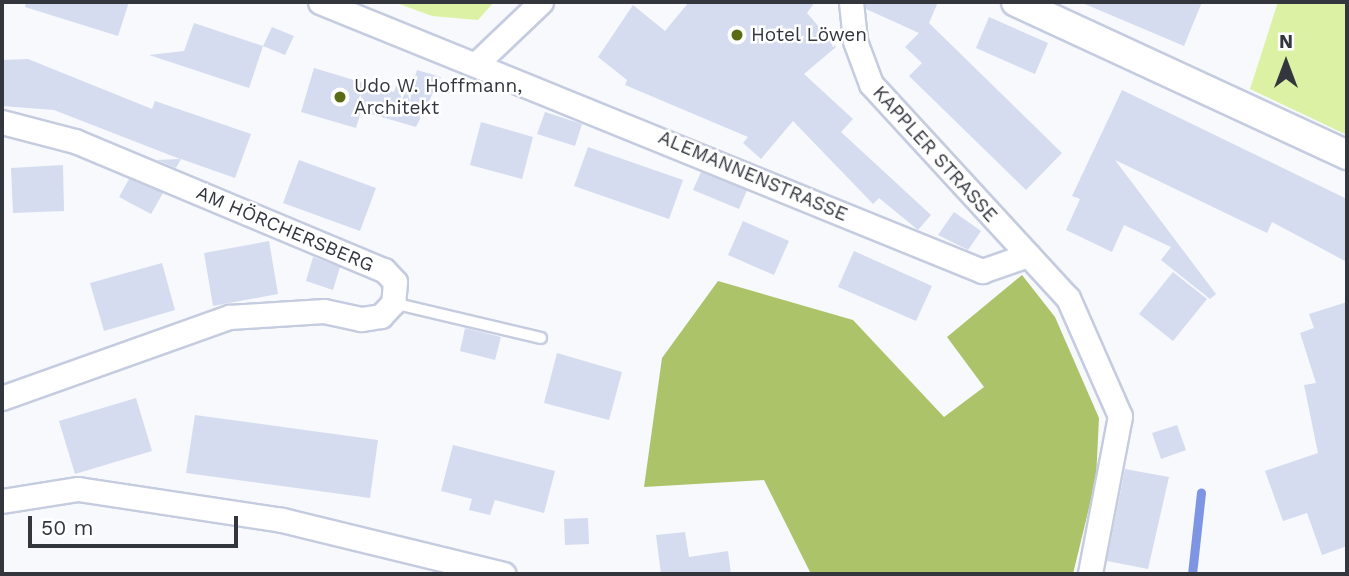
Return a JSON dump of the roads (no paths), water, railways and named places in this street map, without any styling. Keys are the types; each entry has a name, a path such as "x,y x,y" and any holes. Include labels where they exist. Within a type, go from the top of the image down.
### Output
{"street":[{"name":"ALEMANNENSTRASSE","path":"320,2 478,62 982,271 1028,255"},
{"path":"478,62 541,2"},
{"name":"KAPPLER STRASSE","path":"851,2 855,41 871,84 1068,298 1120,416 1090,574"},
{"path":"1016,2 1347,155"},
{"name":"AM HÖRCHERSBERG","path":"2,122 75,141 384,270 395,282 393,303"},
{"path":"2,398 229,317 324,311 360,319 380,316 393,303"},
{"path":"2,501 78,489 282,520 504,574"}],"lane":[{"path":"393,303 541,338"}],"waterway":[{"path":"1192,574 1201,492"}],"place":[{"name":"Hotel Löwen","path":"737,35"},
{"name":"Udo W. Hoffmann, Architekt","path":"340,97"}]}
